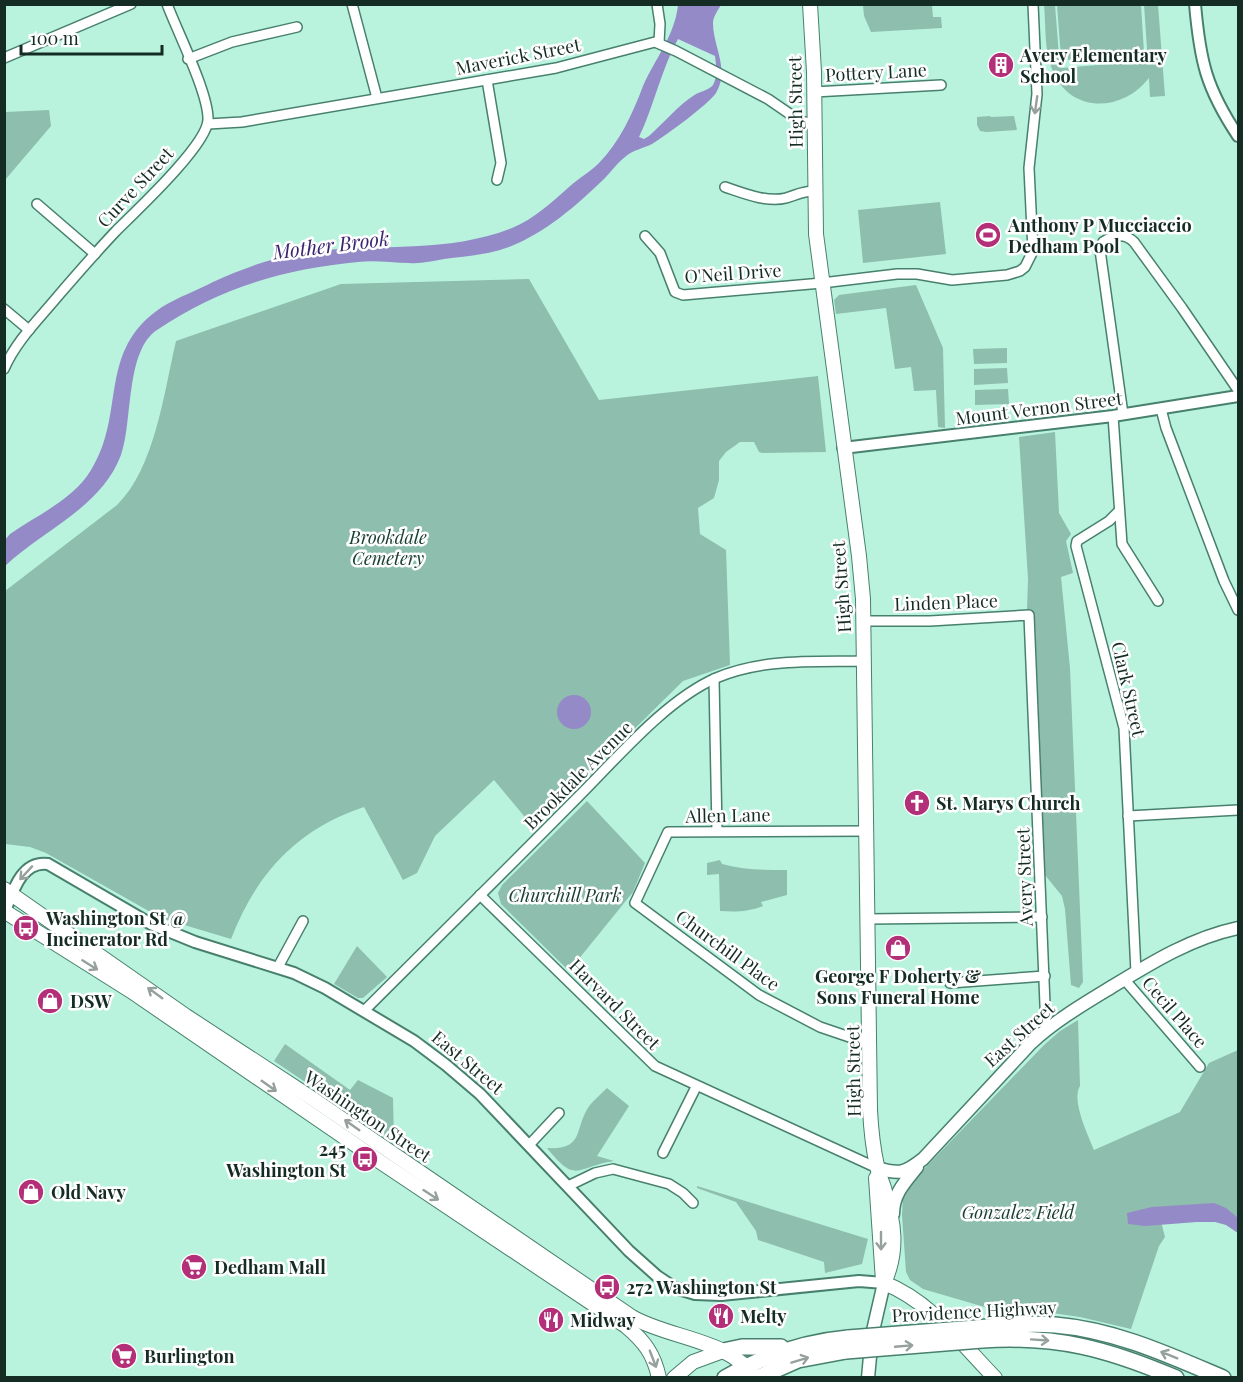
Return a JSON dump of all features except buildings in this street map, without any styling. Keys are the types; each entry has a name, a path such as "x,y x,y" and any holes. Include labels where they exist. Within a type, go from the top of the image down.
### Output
{"highway":[{"name":"Providence Highway","path":"753,1374 793,1347 979,1334 1037,1324 1092,1330 1146,1346 1223,1377"},
{"name":"Providence Highway","path":"979,1334 1084,1346 1128,1358 1176,1377"},
{"name":"Providence Highway","path":"725,1377 753,1374 847,1344"},
{"path":"723,1351 742,1347 793,1347"}],"main road":[{"name":"High Street","path":"810,4 814,92 815,223 859,556 864,621 870,1110 877,1168 876,1185 884,1283"},
{"name":"Washington Street","path":"8,892 186,1016 340,1117 632,1317 662,1331 735,1356 753,1374"},
{"name":"Washington Street","path":"5,912 131,991 626,1326 653,1355 659,1377"},
{"name":"East Street","path":"877,1168 901,1172 909,1170 923,1159 1046,1029 1136,972 1189,943 1239,928"},
{"path":"894,1229 894,1201 901,1187 923,1159"},
{"name":"High Street","path":"877,1168 894,1229 893,1258 884,1283"},
{"path":"868,1377 872,1335 884,1283 901,1290 929,1309 995,1377"},
{"path":"674,1377 693,1362 723,1351"}],"street":[{"path":"4,58 131,4"},
{"path":"167,4 206,105 208,124"},
{"path":"352,4 377,98"},
{"path":"657,4 660,43 768,99 800,121 814,124"},
{"path":"822,283 908,273 952,280 1007,275 1025,267 1033,251 1029,168 1037,94 1033,4"},
{"path":"1195,4 1204,70 1216,98 1239,136"},
{"path":"188,58 232,42 297,27"},
{"name":"Maverick Street","path":"208,124 242,122 556,68 647,44 660,43"},
{"path":"487,80 501,163 497,180"},
{"name":"Pottery Lane","path":"814,92 941,84"},
{"name":"Curve Street","path":"4,369 28,330 95,254 163,183 200,140 208,124"},
{"path":"725,187 753,196 778,199 801,192 814,191"},
{"path":"37,204 95,254"},
{"name":"O'Neil Drive","path":"645,236 660,253 672,287 678,294 822,283"},
{"path":"1158,601 1124,549 1119,511 1118,415 1100,250 1103,242 1122,236 1134,242 1239,390"},
{"path":"4,309 28,330"},
{"name":"Mount Vernon Street","path":"843,448 1118,415 1239,396"},
{"path":"1161,409 1166,428 1220,570 1239,610"},
{"name":"Clark Street","path":"1119,511 1113,518 1077,541 1076,546 1123,721 1136,972"},
{"name":"Linden Place","path":"864,621 930,621 1029,615"},
{"name":"Avery Street","path":"1029,615 1046,1029"},
{"name":"Brookdale Avenue","path":"364,1011 633,741 692,691 714,679 769,663 864,661"},
{"path":"714,679 717,831"},
{"path":"1128,816 1239,810"},
{"name":"Allen Lane","path":"635,903 668,832 866,831"},
{"name":"East Street","path":"8,892 23,874 37,864 51,864 151,924 195,942 278,967 309,980 397,1030 446,1065 497,1110 645,1266 666,1283 685,1292 721,1295 859,1281 884,1283"},
{"path":"5,912 8,892"},
{"name":"Harvard Street","path":"480,895 646,1059 696,1087 802,1132 877,1168"},
{"name":"Churchill Place","path":"635,903 742,984 774,1004 820,1027 870,1044"},
{"path":"867,920 1042,917"},
{"path":"278,967 303,921"},
{"path":"950,983 1045,976"},
{"name":"Cecil Place","path":"1125,979 1200,1067"},
{"path":"663,1153 696,1087"},
{"path":"530,1144 559,1113"},
{"path":"568,1186 595,1173 612,1168 669,1184 693,1203"}],"green space":[{"path":"863,5 932,5 933,17 941,17 942,28 871,32 864,16"},
{"path":"1044,5 1055,5 1062,68 1145,61 1147,49 1144,5 1158,5 1165,96 1150,97 1149,78 1138,90 1125,98 1111,102 1097,104 1083,101 1071,94 1060,84 1049,62"},
{"path":"1057,5 1141,5 1144,52 1137,52 1137,55 1068,60 1068,58 1061,58"},
{"path":"49,110 51,126 5,180 5,112"},
{"path":"1014,116 1017,130 980,131 977,117"},
{"path":"940,202 946,254 863,263 858,210"},
{"name":"Brookdale Cemetery","path":"529,279 599,400 818,376 826,452 762,453 759,452 754,442 740,442 726,452 719,461 719,480 714,498 698,508 700,534 726,550 730,665 683,681 534,828 494,780 435,836 417,873 403,880 364,807 318,828 299,841 266,874 241,916 231,939 161,918 46,853 30,847 5,844 5,591 117,505 130,489 141,471 156,428 176,341 341,284"},
{"path":"916,285 943,348 945,428 938,427 936,390 914,391 911,367 895,369 886,308 836,314 834,300 839,295"},
{"path":"1007,348 1007,363 974,364 973,349"},
{"path":"1007,368 1008,383 974,385 974,369"},
{"path":"1008,389 1009,404 975,405 975,390"},
{"path":"1055,432 1059,513 1071,534 1066,541 1073,573 1061,577 1070,668 1083,982 1079,988 1071,985 1062,896 1045,875 1035,623 1032,612 1027,609 1028,579 1019,437"},
{"name":"Churchill Park","path":"587,801 645,863 633,892 569,971 501,904 498,893 502,885"},
{"path":"720,860 722,864 738,867 787,870 787,895 761,902 763,906 752,909 720,911 719,874 707,875 707,863"},
{"path":"357,946 387,977 363,998 358,998 334,984"},
{"name":"Gonzalez Field","path":"1078,1020 1080,1086 1078,1100 1081,1118 1094,1150 1180,1112 1209,1063 1238,1050 1238,1233 1200,1206 1158,1210 1165,1237 1159,1246 1131,1329 1080,1317 1045,1312 998,1311 923,1289 910,1280 906,1272 903,1195 921,1172 1044,1045 1060,1031"},
{"path":"285,1044 350,1090 358,1080 393,1098 394,1142 274,1061"},
{"path":"607,1088 629,1106 597,1156 614,1161 577,1171 571,1170 547,1148 559,1148 573,1141 590,1105"},
{"path":"697,1186 868,1239 862,1264 825,1273 824,1262 758,1240 756,1231 736,1202 697,1188"}],"shaded area":[{"path":"678,5 721,5 713,23 721,67 720,84 712,98 696,112 652,144 625,157 560,218 509,247 485,254 422,263 358,262 278,276 228,292 180,315 157,330 147,340 135,370 125,441 112,474 86,504 5,566 4,541 10,534 65,498 75,490 91,470 102,448 108,427 120,363 128,343 141,324 162,307 213,282 263,262 289,255 341,249 415,246 464,241 488,236 528,220 596,166 613,146 630,117 669,37","holes":["678,39 715,56 716,74 713,85 684,103 649,136 644,139 639,137"]},
{"path":"574,695 586,700 591,712 586,724 574,729 562,724 557,712 562,700"},
{"path":"1214,1203 1226,1208 1238,1218 1238,1233 1226,1225 1215,1222 1145,1226 1128,1224 1127,1213 1152,1207"}],"place":[{"name":"Avery Elementary School","path":"1001,65"},
{"name":"Anthony P Mucciaccio Dedham Pool","path":"988,235"},
{"name":"St. Marys Church","path":"917,803"},
{"name":"Washington St @ Incinerator Rd","path":"26,928"},
{"name":"George F Doherty & Sons Funeral Home","path":"898,948"},
{"name":"DSW","path":"50,1001"},
{"name":"245 Washington St","path":"365,1159"},
{"name":"Old Navy","path":"31,1192"},
{"name":"Dedham Mall","path":"194,1267"},
{"name":"272 Washington St","path":"607,1287"},
{"name":"Melty","path":"721,1316"},
{"name":"Midway","path":"551,1320"},
{"name":"Burlington","path":"124,1356"}],"water label":[{"name":"Mother Brook","path":"331,244"}]}
